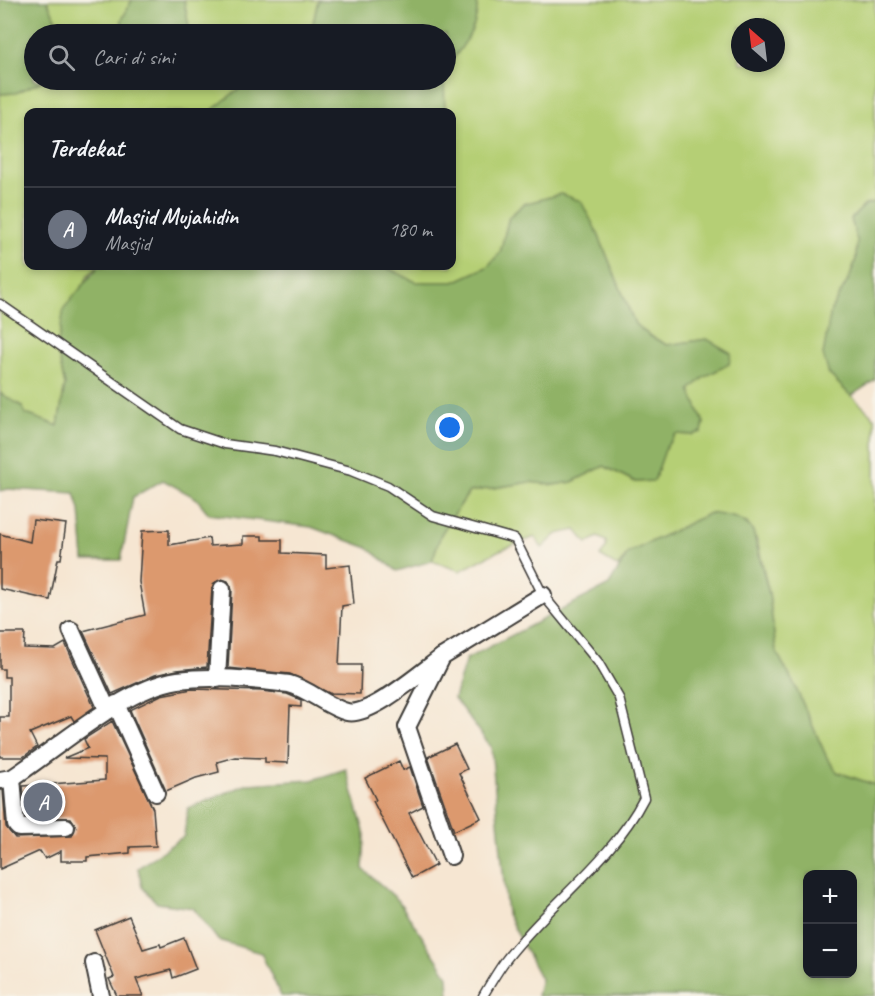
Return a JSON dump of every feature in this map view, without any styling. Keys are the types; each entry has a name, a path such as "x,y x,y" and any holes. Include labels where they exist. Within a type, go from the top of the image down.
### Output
{"street":[{"path":"217,679 222,590"},
{"path":"66,827 19,828 16,825 6,779 127,698 178,680 217,679 290,684 302,687 341,710 354,713 385,698 442,657 543,595"},
{"path":"70,630 156,793"},
{"path":"442,657 407,727 451,856"},
{"path":"94,963 101,996"}],"lane":[{"path":"0,304 180,429 225,444 274,452 351,471 388,486 433,516 515,538 543,595 598,662 619,698 644,798 634,817 605,853 506,960 483,996"}],"green space":[{"path":"0,0 47,0 58,24 24,24 24,89 16,93 0,94"},
{"path":"47,0 132,0 122,24 58,24"},
{"path":"132,0 184,0 188,24 122,24"},
{"path":"184,0 318,0 313,24 188,24"},
{"path":"318,0 476,0 477,10 473,28 456,55 456,24 313,24"},
{"path":"476,0 875,0 875,202 866,204 851,219 857,240 856,259 850,277 831,310 829,374 875,418 875,785 837,772 827,758 794,684 776,651 769,594 757,540 747,523 710,513 628,553 618,567 600,556 606,548 606,541 598,537 587,543 576,530 557,534 542,548 535,537 498,551 460,571 432,561 441,534 469,492 530,482 553,485 572,482 604,466 635,482 654,481 666,446 676,434 693,435 704,423 690,390 704,377 729,364 707,339 667,345 650,336 635,324 598,234 561,194 524,204 509,217 500,253 487,267 454,282 416,282 391,270 456,270 456,108 445,108 444,90 456,90 456,53 476,19"},
{"path":"24,89 238,90 215,108 24,108 24,270 94,270 88,275 57,349 65,385 58,426 26,414 0,393 0,94 16,93"},
{"path":"238,90 444,90 445,108 215,108"},
{"path":"561,194 581,201 598,234 635,324 650,336 667,345 707,339 731,353 729,364 704,377 690,390 704,423 702,432 693,435 676,434 666,447 654,481 636,482 604,466 572,482 553,485 530,482 469,492 441,534 432,561 397,571 368,548 311,527 209,514 196,498 163,480 133,497 121,560 84,560 80,510 75,493 8,489 0,491 0,393 22,406 26,414 58,426 65,385 57,349 64,308 96,270 391,270 416,282 454,282 487,267 500,253 509,217 524,204"},
{"path":"875,202 875,380 851,396 829,374 823,355 831,310 850,277 856,259 857,240 851,219 866,204"},
{"path":"710,513 744,522 753,531 769,594 776,651 794,684 827,758 837,772 875,785 875,996 537,996 541,979 507,914 491,747 454,698 466,659 609,585 628,553"},
{"path":"346,769 365,835 363,869 398,900 448,976 449,996 281,996 261,953 218,940 193,908 157,903 142,887 138,868 184,836 188,808 248,784 312,780"}],"building":[{"path":"33,520 66,524 61,559 58,559 50,600 0,589 0,534 30,542"},
{"path":"169,530 169,545 209,538 210,546 243,544 243,536 262,536 262,540 282,540 282,553 326,555 326,568 350,565 354,604 342,606 339,665 361,665 360,694 329,693 290,674 228,668 232,590 228,581 222,579 214,583 212,588 207,667 155,675 112,694 83,631 145,615 139,582 142,531"},
{"path":"0,633 25,633 24,648 55,649 65,643 94,707 74,721 71,716 30,733 37,747 23,757 0,757 0,717 9,717 9,677 4,677 4,669 0,669"},
{"path":"192,689 261,691 287,694 301,700 301,707 290,706 288,763 265,762 265,758 235,757 217,762 219,772 196,778 166,791 130,710 161,695"},
{"path":"112,721 153,809 156,846 130,847 130,853 87,857 87,861 61,861 61,851 45,859 40,851 0,869 0,790 3,790 6,827 15,838 72,836 76,826 71,818 26,817 23,786 105,780 105,759 64,758 88,748 84,739"},
{"path":"455,744 467,769 459,773 481,818 454,831 428,757"},
{"path":"399,761 403,770 410,767 423,806 409,813 436,865 412,878 373,801 376,800 365,778"},
{"path":"129,916 143,949 160,944 161,947 184,938 196,969 173,978 171,970 136,979 143,996 117,996 109,979 114,977 95,930"}],"place":[{"name":"Masjid Mujahidin","path":"43,802"}]}
